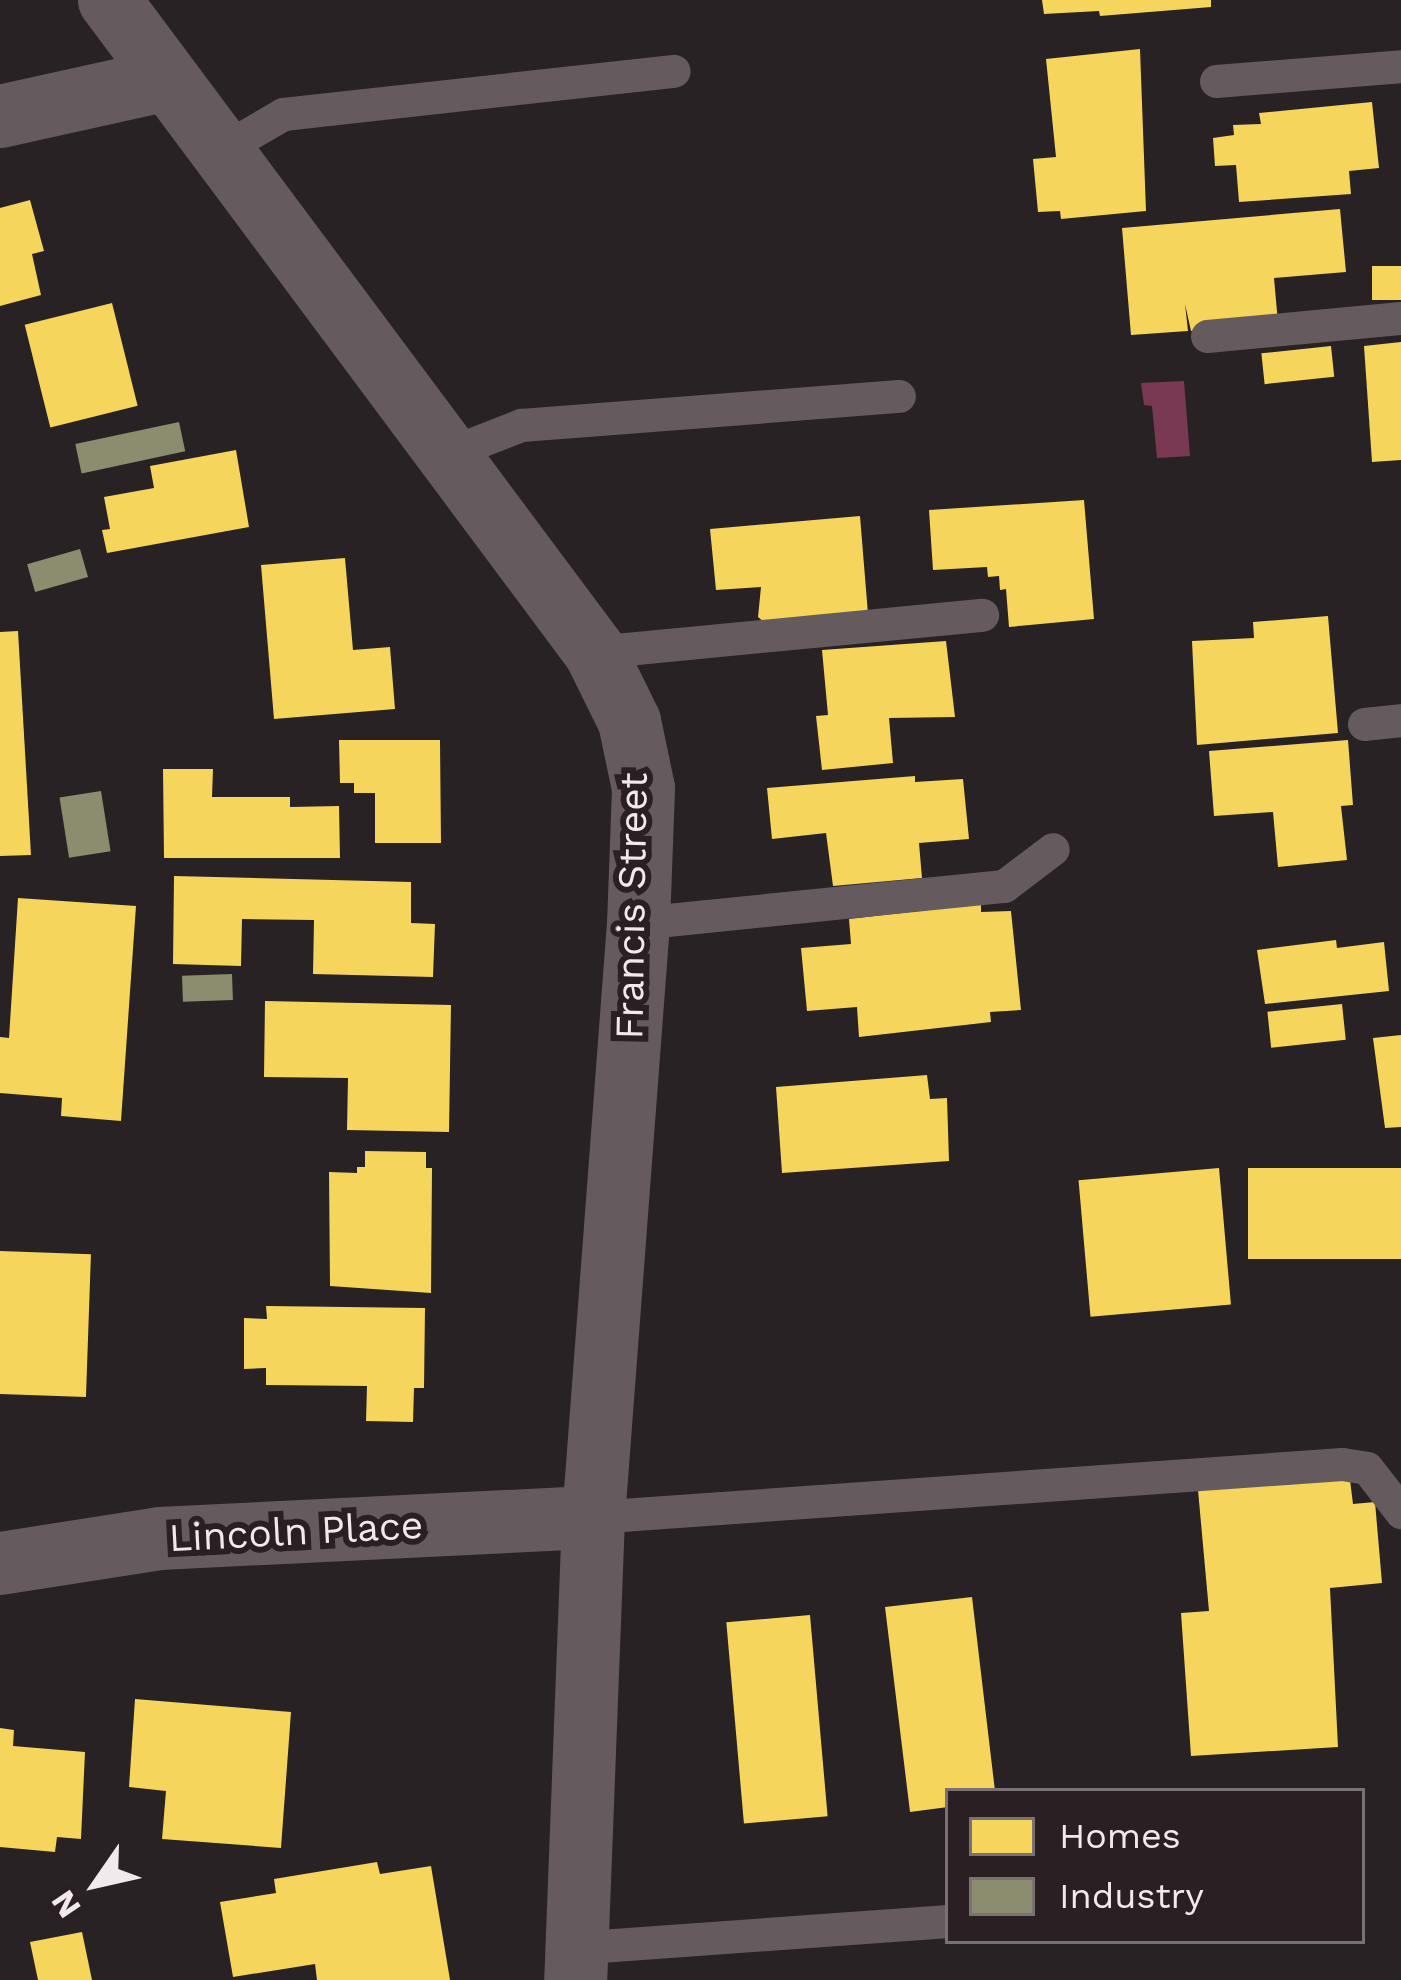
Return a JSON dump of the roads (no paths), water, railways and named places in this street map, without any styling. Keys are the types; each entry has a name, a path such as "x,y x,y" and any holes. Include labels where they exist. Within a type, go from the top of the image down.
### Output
{"street":[{"name":"Francis Street","path":"109,0 595,652 629,721 643,788 638,923 593,1517 574,1964"},
{"path":"0,116 167,79"},
{"name":"Lincoln Place","path":"0,1563 159,1538 593,1517"}],"lane":[{"path":"1216,81 1401,66"},
{"path":"221,150 283,114 674,71"},
{"path":"1207,336 1401,318"},
{"path":"444,455 520,424 899,396"},
{"path":"595,652 982,615"},
{"path":"1364,724 1401,720"},
{"path":"638,923 1004,886 1053,849"},
{"path":"593,1517 1342,1464 1367,1468 1401,1512"},
{"path":"574,1964 945,1922"}]}
